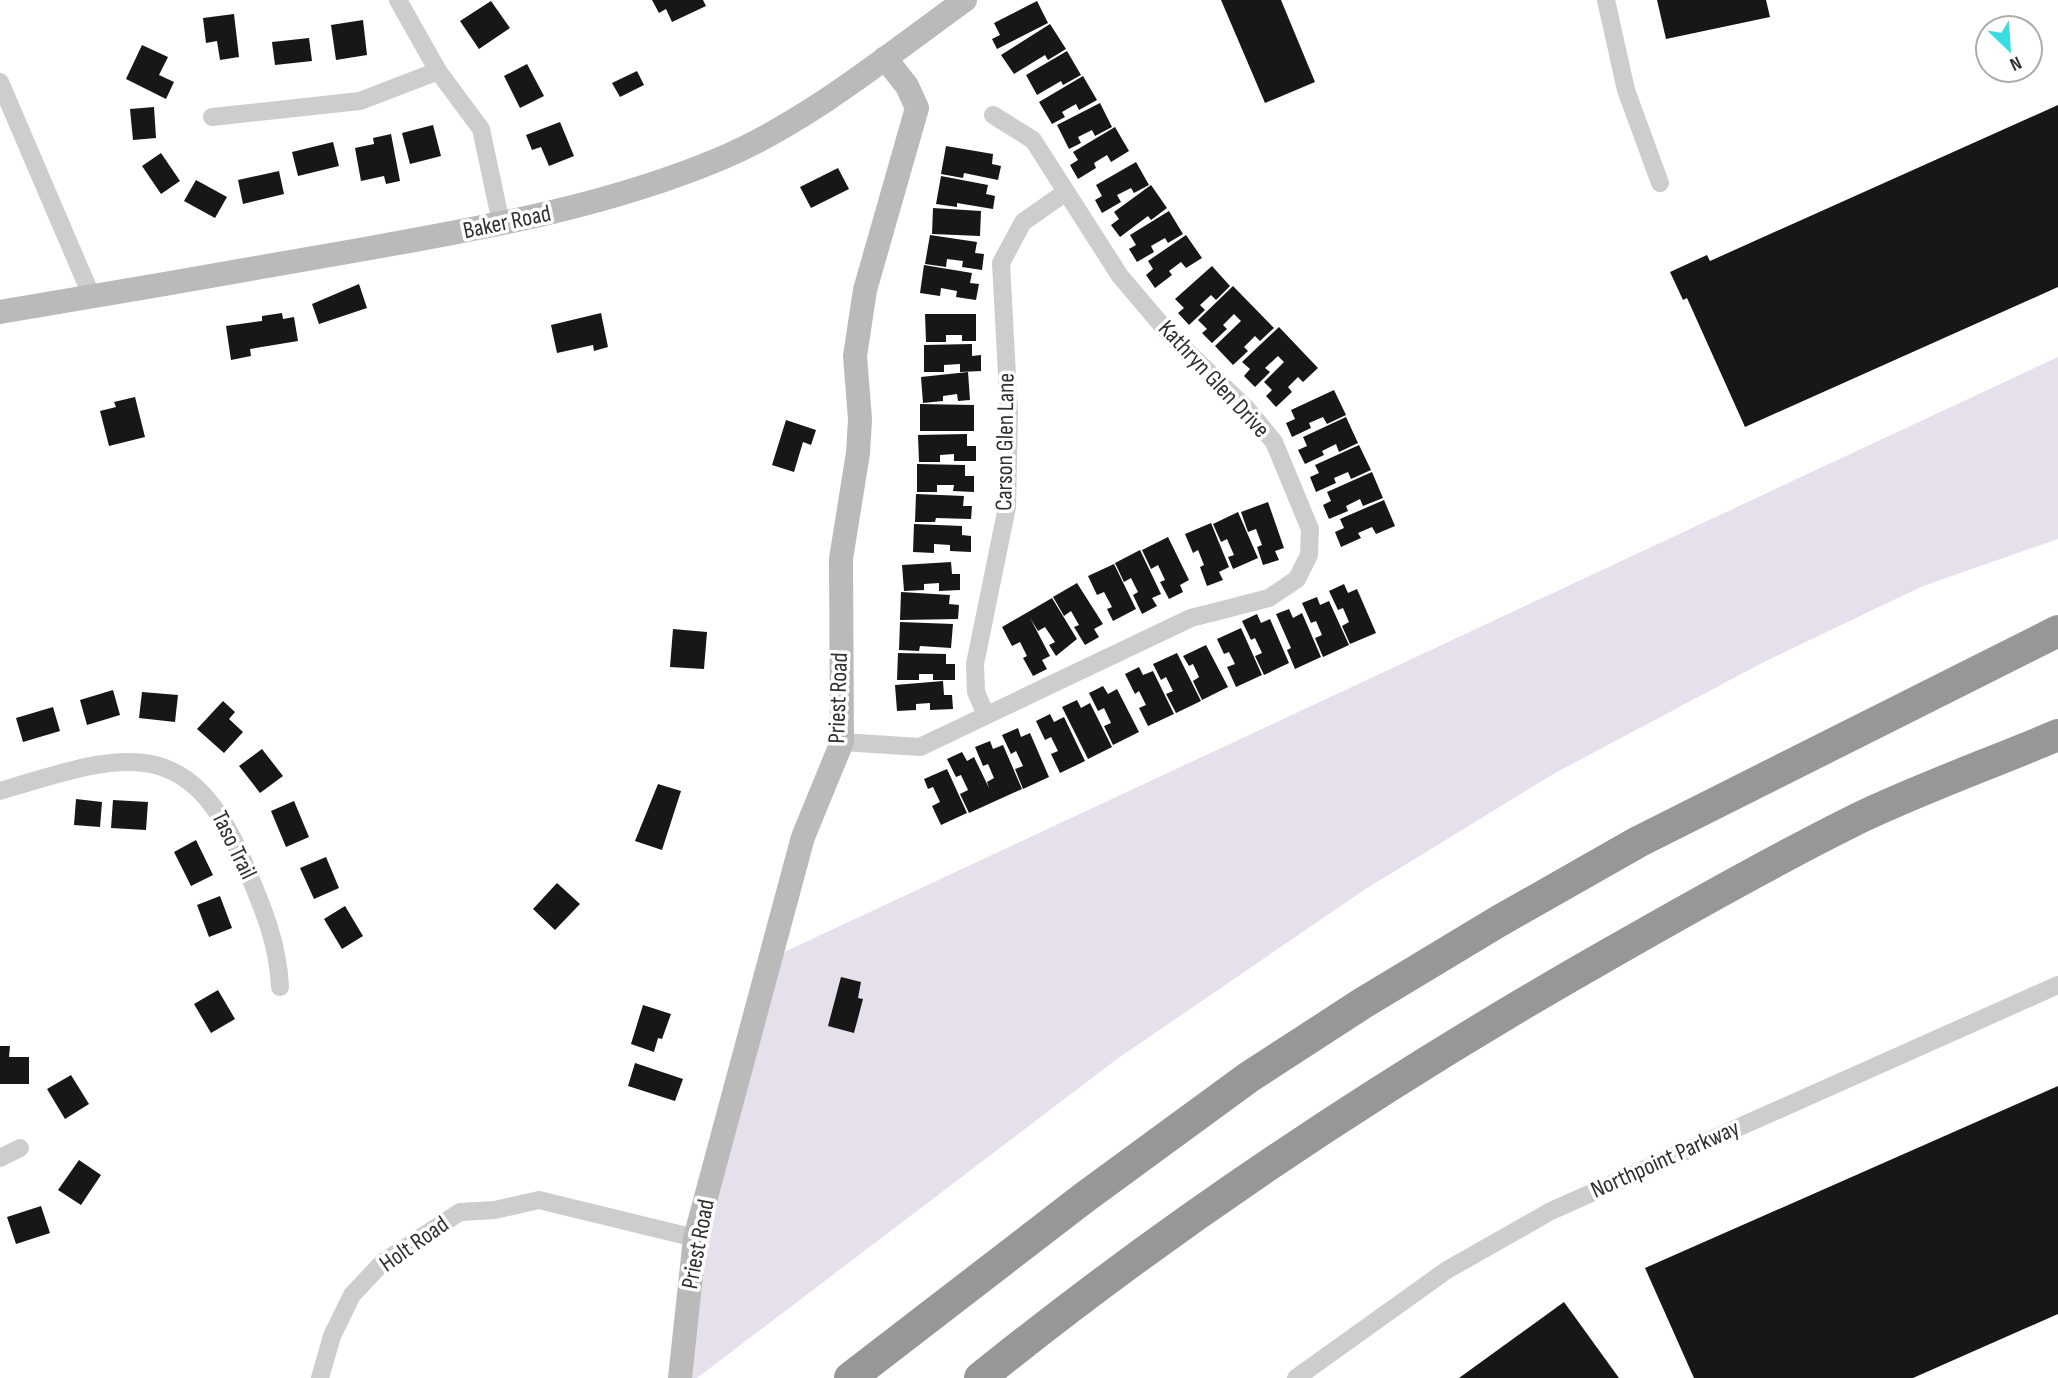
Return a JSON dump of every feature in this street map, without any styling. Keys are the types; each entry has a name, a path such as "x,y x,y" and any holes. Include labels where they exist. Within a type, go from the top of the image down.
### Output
{"highway":[{"path":"850,1378 1085,1197 1272,1062 1499,920 1638,842 2058,631"},
{"path":"1794,762 2058,649"},
{"path":"980,1378 1103,1282 1240,1184 1438,1056 1677,915 1861,818 2058,735"},
{"path":"1861,818 2058,754"}],"street":[{"path":"398,0 438,71 481,129 501,223"},
{"name":"Baker Road","path":"0,312 501,223 567,209 645,186 723,157 790,122 965,0"},
{"path":"1606,0 1626,90 1660,183"},
{"name":"Priest Road","path":"680,1373 695,1238 803,837 842,742 843,547 858,453 860,419 855,356 865,290 917,108 907,86 885,58"},
{"path":"212,117 360,101 438,71"},
{"path":"0,82 92,297"},
{"name":"Kathryn Glen Drive","path":"842,742 920,747 1191,618 1269,598 1297,579 1309,555 1310,529 1274,442 1247,409 1171,336 1119,276 1033,140 993,115"},
{"name":"Carson Glen Lane","path":"986,715 976,692 975,664 1007,508 1009,412 1001,263 1023,222 1066,192"},
{"name":"Taso Trail","path":"0,791 104,761 151,765 175,772 195,786 221,814 238,848 275,942 280,988"},
{"name":"Northpoint Parkway","path":"1296,1378 1447,1270 1550,1211 2058,985"},
{"path":"0,1158 20,1148"},
{"name":"Holt Road","path":"320,1378 332,1336 352,1295 383,1262 460,1212 495,1210 539,1200 695,1238"}],"shaded area":[{"path":"2058,357 2058,539 1923,586 1764,662 1555,773 1364,890 1117,1059 697,1378 673,1378 763,962"}],"building":[{"path":"652,0 703,0 706,6 672,22 666,9 659,13"},
{"path":"1221,0 1281,0 1315,82 1265,103"},
{"path":"1657,0 1766,0 1770,17 1666,39"},
{"path":"491,1 510,28 479,49 460,21"},
{"path":"1037,1 1048,23 997,49 992,39 1000,35 994,23"},
{"path":"234,14 239,57 220,60 217,41 206,43 203,18"},
{"path":"363,20 367,55 336,60 331,25"},
{"path":"1050,24 1066,49 1048,60 1045,55 1014,74 1001,55"},
{"path":"309,38 312,61 275,65 272,42"},
{"path":"142,45 168,57 159,75 174,82 166,99 126,79"},
{"path":"1067,51 1081,75 1063,85 1061,81 1037,95 1026,75"},
{"path":"527,64 544,96 520,108 504,76"},
{"path":"637,71 644,85 620,97 612,83"},
{"path":"1083,76 1097,100 1079,110 1076,104 1062,112 1065,117 1052,124 1039,102"},
{"path":"1100,103 1112,127 1095,136 1092,130 1078,137 1081,143 1069,149 1057,125"},
{"path":"2058,105 2058,287 1745,427 1687,298 1683,300 1670,272 1707,255 1710,261"},
{"path":"154,107 156,138 133,140 130,109"},
{"path":"560,122 574,156 549,166 541,147 532,150 526,135"},
{"path":"433,125 441,156 410,164 402,133"},
{"path":"1115,127 1129,151 1111,162 1107,155 1094,163 1096,168 1078,179 1070,165 1078,160 1073,152"},
{"path":"391,134 400,181 386,184 384,176 361,181 355,148 374,144 373,138"},
{"path":"333,142 339,166 298,176 292,152"},
{"path":"946,146 993,154 992,164 1001,166 998,180 964,173 963,178 941,174"},
{"path":"161,153 180,181 161,194 142,166"},
{"path":"1136,162 1149,185 1134,193 1131,188 1117,195 1121,202 1102,213 1095,200 1102,196 1096,185"},
{"path":"838,168 849,189 811,208 800,187"},
{"path":"279,171 284,194 243,204 238,180"},
{"path":"941,176 988,185 986,194 995,196 993,209 957,203 957,207 936,204"},
{"path":"196,180 227,197 215,218 184,201"},
{"path":"1151,185 1167,208 1151,220 1148,216 1120,237 1111,225 1119,219 1114,212"},
{"path":"933,208 981,211 980,236 932,234"},
{"path":"1169,211 1183,234 1168,243 1165,238 1151,246 1154,252 1137,262 1129,249 1136,245 1130,235"},
{"path":"930,235 977,242 975,253 984,254 982,270 962,267 963,261 947,259 946,267 925,264"},
{"path":"1186,235 1202,258 1186,268 1181,262 1169,271 1172,275 1155,288 1146,275 1153,269 1148,261"},
{"path":"924,265 972,273 970,283 979,284 976,300 956,297 957,291 941,288 940,296 920,293"},
{"path":"1212,266 1230,286 1216,300 1211,295 1200,305 1205,310 1189,325 1178,313 1184,308 1175,299"},
{"path":"359,284 367,308 319,324 312,304"},
{"path":"1233,286 1274,328 1260,341 1255,336 1244,347 1248,351 1233,365 1215,346 1241,321 1234,314 1223,325 1227,329 1212,343 1202,333 1207,329 1198,320"},
{"path":"282,313 283,319 294,317 298,341 250,349 251,356 231,360 226,326 262,321 262,316"},
{"path":"601,313 608,347 594,351 593,345 557,353 551,325"},
{"path":"925,314 976,314 976,341 962,341 962,335 946,335 946,342 926,342"},
{"path":"1279,327 1318,368 1303,382 1298,377 1288,387 1292,392 1276,407 1266,396 1272,390 1264,382 1284,362 1278,356 1265,368 1270,372 1255,387 1244,376 1250,369 1242,362"},
{"path":"972,344 972,356 981,355 981,371 960,372 960,364 944,365 944,372 924,372 924,345"},
{"path":"968,372 970,400 958,401 957,394 943,396 943,401 923,403 921,377"},
{"path":"1334,390 1346,415 1327,424 1323,417 1309,423 1311,428 1292,437 1286,423 1295,419 1291,410"},
{"path":"135,397 145,437 109,446 100,411 116,407 114,402"},
{"path":"920,404 974,405 974,431 920,431"},
{"path":"1346,417 1358,443 1339,452 1336,444 1322,451 1324,455 1305,464 1298,450 1307,446 1303,437"},
{"path":"786,420 816,430 811,445 803,442 794,472 772,465"},
{"path":"967,434 967,446 976,446 976,461 954,461 954,454 940,455 940,462 919,462 918,435"},
{"path":"1359,445 1371,470 1351,479 1348,472 1334,478 1336,483 1316,492 1310,477 1319,473 1315,465"},
{"path":"917,464 965,465 965,476 974,476 974,492 953,491 954,485 937,485 937,492 917,492"},
{"path":"1372,472 1383,498 1363,506 1360,499 1346,506 1348,511 1329,519 1323,505 1331,501 1327,492"},
{"path":"916,494 964,496 963,506 972,506 971,519 936,518 935,522 915,522"},
{"path":"1384,500 1395,526 1376,534 1372,527 1358,533 1361,538 1341,547 1335,532 1344,528 1340,519"},
{"path":"1268,502 1284,548 1275,551 1279,560 1263,565 1257,547 1262,545 1256,529 1248,532 1241,512"},
{"path":"1238,512 1258,558 1233,569 1228,557 1234,555 1227,539 1221,542 1213,524"},
{"path":"1211,523 1229,567 1219,572 1223,580 1207,586 1200,567 1204,565 1198,550 1193,553 1185,534"},
{"path":"914,524 962,526 962,535 971,536 971,552 950,551 950,545 934,544 934,553 913,552"},
{"path":"1168,537 1189,580 1180,585 1183,592 1169,599 1160,582 1165,580 1158,565 1151,569 1142,550"},
{"path":"1140,550 1161,594 1152,598 1157,606 1142,614 1133,595 1138,592 1131,578 1124,582 1115,563"},
{"path":"951,562 952,574 960,574 960,590 939,591 939,583 924,584 924,590 904,591 902,565"},
{"path":"1114,564 1136,609 1113,621 1107,609 1112,607 1104,592 1097,595 1088,576"},
{"path":"1077,583 1103,624 1094,629 1099,637 1085,645 1074,627 1079,625 1071,611 1064,616 1053,597"},
{"path":"1344,584 1348,593 1357,589 1376,633 1350,644 1342,626 1349,622 1343,608 1338,610 1329,591"},
{"path":"901,592 950,595 949,604 959,605 958,619 900,620"},
{"path":"1317,597 1320,605 1329,601 1349,645 1323,657 1315,638 1322,635 1316,621 1311,623 1302,603"},
{"path":"1052,598 1077,639 1056,656 1049,645 1055,642 1045,627 1038,631 1030,618 1050,656 1042,660 1047,669 1033,676 1023,658 1027,656 1020,642 1012,646 1002,627"},
{"path":"1289,609 1293,618 1302,613 1321,657 1295,669 1287,650 1291,648 1276,614"},
{"path":"1257,614 1261,623 1270,619 1289,663 1264,675 1255,656 1262,653 1255,638 1251,640 1242,621"},
{"path":"900,622 953,624 951,648 920,646 919,651 899,650"},
{"path":"1241,628 1262,675 1236,687 1227,667 1235,664 1229,652 1224,654 1217,639"},
{"path":"673,629 707,632 704,669 670,667"},
{"path":"1206,645 1228,687 1202,700 1193,681 1199,677 1193,664 1189,666 1183,656"},
{"path":"898,653 946,654 946,664 955,664 955,680 933,680 933,674 919,674 919,680 897,680"},
{"path":"1177,653 1201,701 1176,713 1166,694 1173,691 1166,677 1161,680 1153,664"},
{"path":"1139,667 1143,675 1153,671 1174,714 1148,726 1139,708 1146,705 1139,691 1135,694 1125,674"},
{"path":"943,681 944,695 952,695 953,709 930,710 930,703 916,704 916,710 897,711 895,685"},
{"path":"1103,686 1108,694 1117,689 1139,732 1113,745 1104,726 1111,723 1104,708 1098,711 1089,693"},
{"path":"113,690 120,715 87,725 80,700"},
{"path":"142,692 178,695 175,722 139,718"},
{"path":"1077,700 1081,708 1090,703 1112,747 1088,759 1062,707"},
{"path":"223,701 235,712 229,719 243,732 224,753 197,729"},
{"path":"53,707 60,731 23,742 16,718"},
{"path":"1050,714 1054,722 1064,717 1085,761 1060,773 1051,754 1058,751 1051,737 1045,740 1036,721"},
{"path":"1018,728 1021,737 1030,733 1049,777 1023,789 1015,769 1023,766 1016,751 1011,754 1002,735"},
{"path":"990,741 993,749 1003,745 1022,789 969,813 960,794 968,790 961,775 956,777 947,759 962,752 967,761 974,757 989,788 987,782 994,778 988,764 983,766 975,747"},
{"path":"262,749 283,776 260,793 239,766"},
{"path":"947,769 967,813 941,825 932,806 940,802 933,787 928,789 924,779"},
{"path":"658,784 681,791 662,850 635,841"},
{"path":"76,799 102,802 100,827 74,825"},
{"path":"113,800 148,802 146,830 111,828"},
{"path":"294,801 309,837 286,847 271,811"},
{"path":"196,840 213,875 191,886 174,852"},
{"path":"326,857 339,888 314,899 300,868"},
{"path":"557,883 580,904 555,930 533,909"},
{"path":"220,896 232,928 209,937 197,905"},
{"path":"345,906 363,936 342,949 324,919"},
{"path":"841,977 861,982 858,998 863,999 854,1033 828,1026"},
{"path":"218,990 235,1019 211,1033 194,1004"},
{"path":"643,1005 671,1014 654,1052 631,1044"},
{"path":"0,1046 10,1046 9,1057 29,1057 29,1084 0,1084"},
{"path":"635,1063 683,1079 675,1101 628,1086"},
{"path":"71,1075 89,1104 65,1119 47,1089"},
{"path":"2058,1086 2058,1314 1913,1378 1694,1378 1645,1268"},
{"path":"79,1160 101,1175 81,1205 58,1190"},
{"path":"41,1206 50,1233 16,1244 7,1217"},
{"path":"1564,1302 1619,1378 1459,1378"}]}
